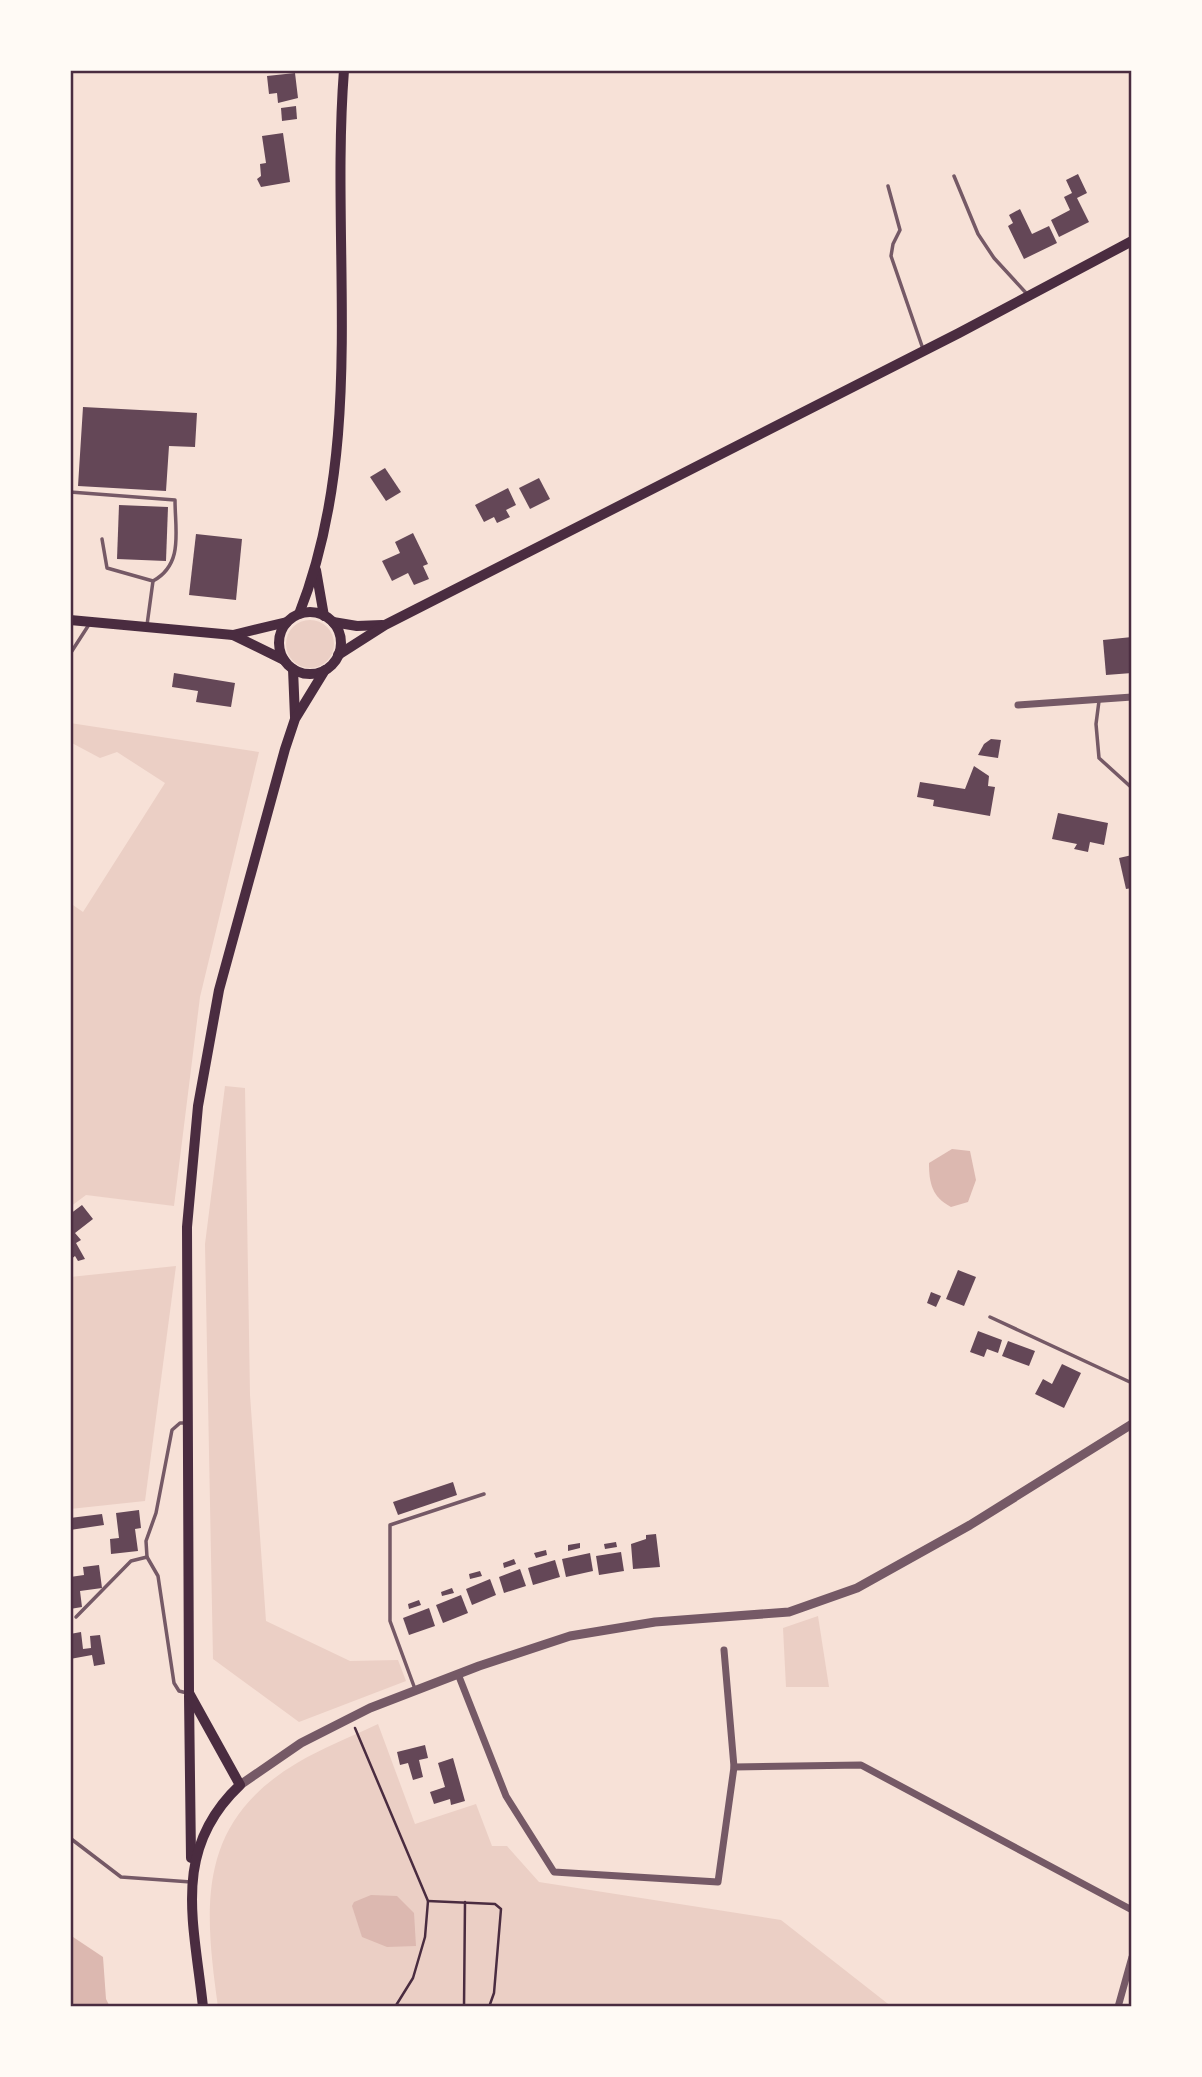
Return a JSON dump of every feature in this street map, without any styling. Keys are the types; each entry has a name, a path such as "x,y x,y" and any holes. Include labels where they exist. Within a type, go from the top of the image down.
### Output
{"main road":[{"path":"70,620 233,635 287,622 299,614 316,570 334,475 339,424 342,302 340,164 344,70"},
{"path":"203,2007 192,1882 187,1227 198,1106 219,990 263,821 295,719 325,670 338,655 385,625 924,351 1132,241"},
{"path":"316,570 328,619 341,638 338,655"},
{"path":"299,614 357,626 385,625"},
{"path":"284,661 279,637 287,622"},
{"path":"233,635 284,661 293,670 309,674 325,670"},
{"path":"293,670 295,719"},
{"path":"189,1693 240,1785 218,1805 201,1837 192,1882"}],"street":[{"path":"1018,705 1132,698"},
{"path":"240,1785 301,1744 351,1718 458,1674 570,1636 655,1622 789,1612 857,1588 970,1525 1132,1424"},
{"path":"458,1674 506,1796 554,1872 718,1882 734,1767 724,1650"},
{"path":"734,1767 861,1765 1132,1910"},
{"path":"1118,2007 1132,1957"}],"lane":[{"path":"954,176 978,234 994,258 1028,296"},
{"path":"888,186 900,230 892,244 891,256 924,351"},
{"path":"70,492 174,500 175,559 167,573 153,580 107,568 102,539"},
{"path":"146,627 153,580"},
{"path":"70,654 90,623"},
{"path":"1099,701 1096,724 1099,758 1132,788"},
{"path":"990,1317 1132,1383"},
{"path":"188,1423 180,1423 172,1430 156,1513 146,1541 147,1557 158,1576 174,1684 179,1691 189,1693"},
{"path":"415,1691 390,1620 390,1525 484,1494"},
{"path":"76,1617 131,1561 147,1557"},
{"path":"70,1838 121,1877 192,1882"}],"path":[{"path":"351,1718 429,1900 425,1937 413,1979 395,2007"},
{"path":"429,1900 495,1904 501,1909 494,1993 489,2007"},
{"path":"464,2007 465,1902"}],"shaded area":[{"path":"310,620 327,627 334,644 327,661 310,668 293,661 286,644 293,627"},
{"path":"70,723 259,752 200,997 174,1206 86,1195 70,1207 70,903 83,912 165,783 117,752 100,758 70,742"},
{"path":"225,1086 245,1088 250,1395 266,1621 350,1661 398,1660 406,1681 299,1722 213,1659 205,1244"},
{"path":"952,1149 970,1151 976,1180 968,1202 951,1207 940,1199 933,1189 929,1163"},
{"path":"176,1266 145,1501 70,1509 70,1277"},
{"path":"818,1616 829,1687 786,1687 783,1628"},
{"path":"378,1724 415,1824 476,1804 492,1846 507,1846 539,1882 781,1920 892,2007 218,2007 210,1935 210,1901 214,1870 224,1840 240,1812 264,1787 297,1763"},
{"path":"371,1895 397,1896 414,1913 416,1946 387,1947 362,1937 352,1906 354,1902"},
{"path":"70,1935 103,1957 106,1999 110,2007 70,2007"}],"building":[{"path":"295,73 298,98 278,103 277,93 269,94 267,76"},
{"path":"296,106 297,119 282,121 281,108"},
{"path":"283,133 290,182 261,187 257,179 261,176 260,164 266,163 262,136"},
{"path":"1078,174 1087,193 1077,198 1089,222 1059,237 1051,220 1070,210 1064,197 1072,193 1066,180"},
{"path":"1020,209 1032,234 1049,226 1057,243 1024,259 1008,226 1013,223 1009,215"},
{"path":"83,407 197,413 195,447 169,446 166,491 78,486"},
{"path":"385,468 401,492 386,501 370,477"},
{"path":"539,478 550,499 530,509 519,488"},
{"path":"508,488 516,505 506,510 510,517 497,523 494,517 484,522 475,505"},
{"path":"119,505 168,507 166,561 117,559"},
{"path":"413,533 428,564 423,566 429,579 414,585 408,573 392,581 382,561 400,553 395,542"},
{"path":"196,534 242,539 236,600 189,595"},
{"path":"1132,637 1132,673 1106,675 1103,640"},
{"path":"174,673 235,683 231,707 196,702 198,691 172,687"},
{"path":"991,739 1001,740 998,758 978,755 984,744"},
{"path":"974,766 989,776 988,786 995,787 990,816 933,806 934,800 917,797 920,782 965,789"},
{"path":"1058,813 1108,823 1104,845 1090,842 1088,852 1074,849 1077,844 1052,839"},
{"path":"1132,855 1132,888 1126,889 1119,858"},
{"path":"82,1205 93,1219 75,1233 81,1240 76,1243 85,1259 78,1261 75,1256 70,1260 70,1214"},
{"path":"958,1270 976,1277 964,1306 946,1299"},
{"path":"931,1292 941,1296 936,1307 927,1303"},
{"path":"978,1331 1002,1340 998,1353 987,1349 984,1357 970,1352"},
{"path":"1008,1341 1035,1351 1029,1366 1002,1356"},
{"path":"1062,1364 1081,1373 1064,1408 1035,1394 1043,1379 1052,1384"},
{"path":"453,1482 457,1495 398,1515 393,1502"},
{"path":"139,1510 141,1528 135,1529 138,1551 111,1554 110,1539 119,1538 116,1513"},
{"path":"102,1514 104,1525 70,1530 70,1518"},
{"path":"656,1534 660,1567 633,1569 631,1544 646,1539 646,1535"},
{"path":"616,1542 617,1547 605,1549 604,1544"},
{"path":"580,1543 580,1548 568,1551 568,1545"},
{"path":"546,1550 547,1555 536,1558 534,1553"},
{"path":"621,1552 624,1571 599,1575 596,1556"},
{"path":"590,1553 593,1571 566,1577 562,1559"},
{"path":"514,1559 516,1564 504,1568 503,1563"},
{"path":"555,1560 560,1577 533,1585 528,1568"},
{"path":"99,1565 102,1588 80,1591 82,1607 70,1609 70,1577 84,1575 83,1567"},
{"path":"520,1569 526,1586 504,1593 499,1577"},
{"path":"480,1571 482,1576 470,1579 469,1574"},
{"path":"490,1579 496,1595 472,1605 466,1589"},
{"path":"452,1588 454,1593 442,1596 441,1592"},
{"path":"461,1595 468,1613 443,1623 436,1605"},
{"path":"419,1600 421,1605 409,1609 408,1604"},
{"path":"429,1608 435,1626 409,1635 403,1618"},
{"path":"81,1632 83,1649 91,1648 90,1636 100,1635 105,1664 94,1666 92,1655 70,1659 70,1634"},
{"path":"425,1745 428,1758 419,1760 423,1777 413,1780 408,1763 400,1765 397,1752"},
{"path":"453,1758 465,1801 451,1805 450,1799 434,1804 430,1792 445,1787 438,1763"}]}
